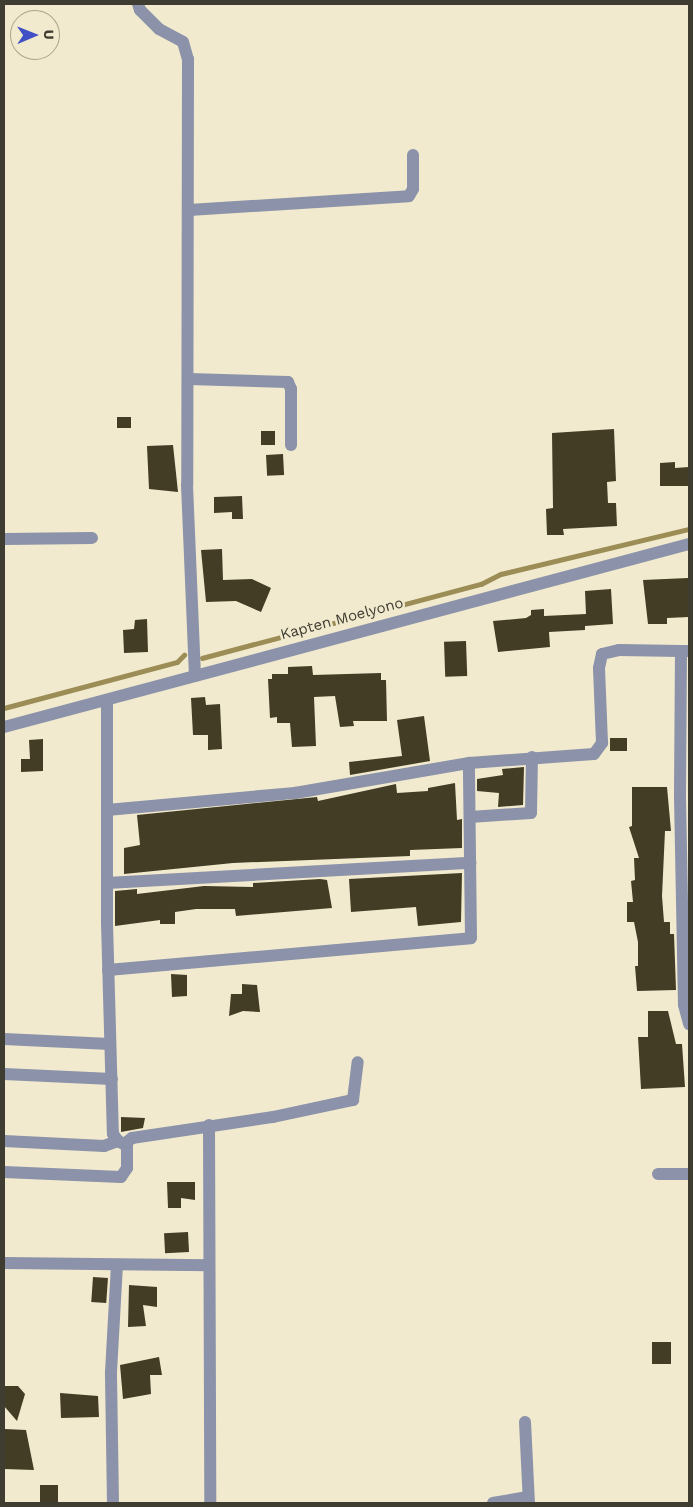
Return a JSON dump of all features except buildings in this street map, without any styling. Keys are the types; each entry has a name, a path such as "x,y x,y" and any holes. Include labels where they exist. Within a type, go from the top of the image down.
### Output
{"street":[{"path":"138,4 140,10 159,29 186,46 189,210 187,485 196,676"},
{"path":"189,210 409,196 413,189 413,155"},
{"path":"189,379 288,382 291,389 291,445"},
{"path":"4,539 92,538"},
{"name":"Kapten Moelyono","path":"4,727 689,544"},
{"path":"107,810 295,792 469,763 532,757 586,755 599,750 602,743 599,659 602,654 618,650 685,651 684,995 689,1024"},
{"path":"4,1172 121,1177 127,1168 122,1144 113,1134 108,970 107,700"},
{"path":"470,817 531,813 532,757"},
{"path":"108,970 471,938 469,763"},
{"path":"107,883 470,863"},
{"path":"4,1038 110,1044"},
{"path":"4,1141 104,1146 122,1144 132,1138 273,1117 352,1100 358,1062"},
{"path":"4,1074 112,1079"},
{"path":"210,1125 210,1503"},
{"path":"658,1174 689,1174"},
{"path":"4,1263 209,1265"},
{"path":"112,1503 110,1372 117,1265"},
{"path":"493,1503 528,1500 525,1422"}],"waterway":[{"path":"202,658 481,584 501,574 689,529"},
{"path":"4,708 177,662 184,655"}]}
